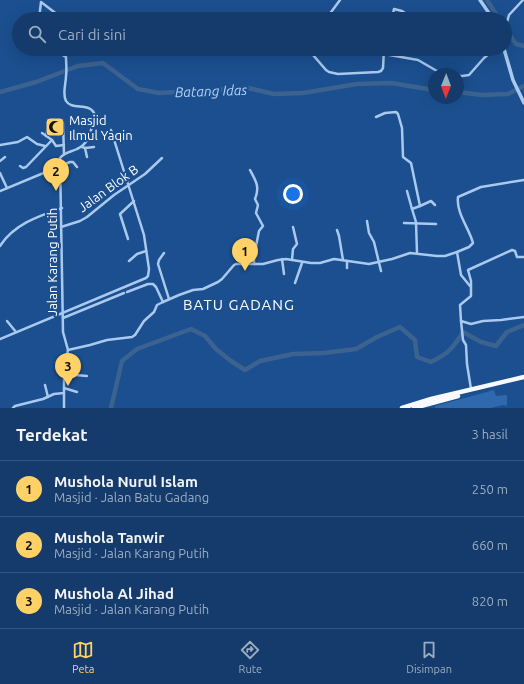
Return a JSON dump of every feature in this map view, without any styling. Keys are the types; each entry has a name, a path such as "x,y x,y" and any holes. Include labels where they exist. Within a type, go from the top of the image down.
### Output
{"highway":[{"path":"402,408 429,404 471,390 524,376"},
{"path":"414,408 524,380"}],"street":[{"path":"331,12 340,0"},
{"path":"480,0 488,12"},
{"path":"512,12 523,0"},
{"path":"40,12 42,2 54,12"},
{"path":"393,12 394,9 404,12"},
{"path":"64,56 66,57 64,93 66,102 91,109 95,116 84,147 87,157"},
{"path":"314,56 326,70 338,74 380,72 383,68 384,56"},
{"path":"395,56 418,60 432,68"},
{"path":"464,76 469,75 486,56"},
{"path":"506,56 512,80 524,103"},
{"path":"376,117 387,113 397,113 402,128 403,156 411,163 420,206"},
{"name":"Jalan Karang Putih","path":"63,123 64,154 60,158 62,208 62,312 63,337 68,350 64,374 64,408"},
{"path":"0,339 147,277 149,269 144,235 112,130"},
{"path":"46,136 47,132"},
{"path":"42,133 52,140 56,146 64,145"},
{"path":"0,145 18,142 27,137 39,145 46,146"},
{"path":"20,166 23,168 26,167 52,140"},
{"path":"64,154 84,147 94,147"},
{"path":"0,161 5,157"},
{"name":"Jalan Blok B","path":"61,227 83,220 114,195 145,174 162,158"},
{"path":"0,191 72,161 77,167"},
{"path":"250,170 258,185 258,194 255,200 258,205 256,213 263,226 259,231 254,249 254,264"},
{"path":"0,173 7,188"},
{"path":"68,350 107,340 132,337 144,321 154,312 156,306 190,291 202,289 218,282 235,265 263,264 282,259 317,264 331,259 366,264 379,263 410,253 437,256 458,252 469,247 472,243 462,216 458,197 481,187 524,180"},
{"path":"407,191 416,222 417,253"},
{"path":"128,239 120,214 134,201"},
{"path":"412,209 431,201 435,205"},
{"path":"0,246 13,231 23,224 62,208"},
{"path":"367,221 369,233 374,242 381,271"},
{"path":"404,223 416,222 436,224"},
{"path":"292,260 293,250 297,244 293,227"},
{"path":"337,230 343,260"},
{"path":"471,390 466,344 463,338 460,305 470,297 471,282 468,272 469,270 512,250 515,251 517,257 524,257"},
{"path":"129,260 137,254 146,252"},
{"path":"458,252 461,275 470,286"},
{"path":"164,253 158,264 170,299"},
{"path":"282,259 284,274"},
{"path":"347,261 347,268"},
{"path":"295,283 302,263"},
{"path":"63,318 148,284 153,284 156,287 163,302"},
{"path":"461,321 471,324 524,317"},
{"path":"7,321 16,332"},
{"path":"64,374 87,376"},
{"path":"45,385 48,397"},
{"path":"64,388 77,392"},
{"path":"13,408 15,406 54,394 64,393"}],"shaded area":[{"path":"494,390 496,396 507,395 507,406 503,405 491,408 435,408 435,406"}],"waterway":[{"path":"487,0 495,12"},
{"path":"512,38 516,44 524,46"},
{"name":"Batang Idas","path":"0,92 36,82 78,66 103,63 138,89 159,93 248,88 274,94 303,93 357,84 391,83 428,89"},
{"name":"Batang Idas","path":"464,93 482,95 508,94 524,86"},
{"path":"111,408 122,361 137,349 191,329 205,336 216,349 245,370 260,361 293,354 324,353 356,349 377,337 400,327 415,340 417,357 431,362 450,350 463,332 481,342 496,346 507,332 524,325"}],"place":[{"name":"Masjid Ilmul Yaqin","path":"55,127"},
{"name":"Mushola Tanwir","path":"56,191"},
{"name":"Mushola Nurul Islam","path":"245,271"},
{"name":"Mushola Al Jihad","path":"68,386"}],"district":[{"name":"BATU GADANG","path":"239,305"}]}
